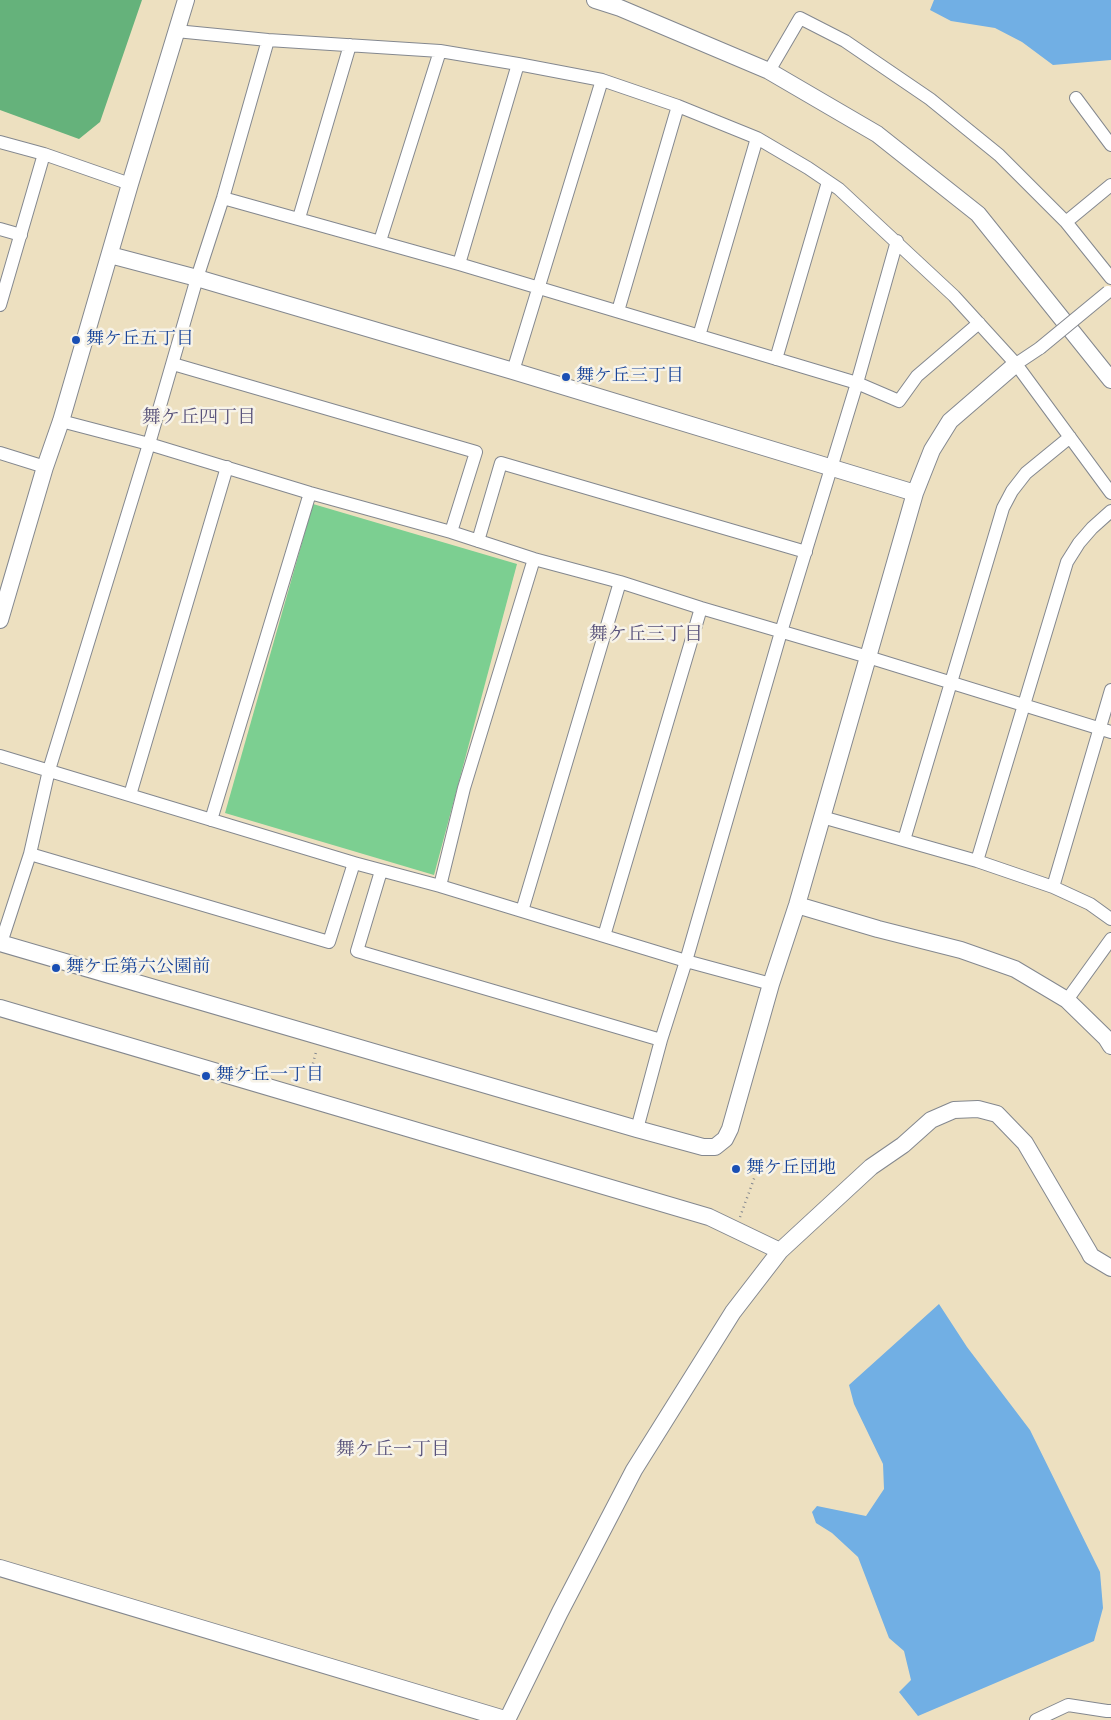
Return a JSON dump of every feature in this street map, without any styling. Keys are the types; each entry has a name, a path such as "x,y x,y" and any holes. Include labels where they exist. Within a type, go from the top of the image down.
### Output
{"street":[{"path":"0,620 186,0"},
{"path":"595,0 620,8 769,72 876,134 978,214 1111,380"},
{"path":"769,72 800,18 845,41 930,99 999,155 1066,222 1111,278"},
{"path":"176,31 268,40 440,51 518,64 602,80 678,106 757,138 839,189 954,296 1016,364 1111,493"},
{"path":"268,40 223,198 197,278 149,444 49,770 30,854 1,943 637,1129 703,1147 715,1146 725,1139 730,1129 771,984 797,905 915,494 932,450 950,421 1016,364 1040,348 1110,291"},
{"path":"299,218 350,45"},
{"path":"380,241 440,51"},
{"path":"459,264 518,64"},
{"path":"513,370 602,80"},
{"path":"1076,98 1111,145"},
{"path":"618,311 678,106"},
{"path":"699,336 757,138"},
{"path":"0,142 44,154 130,184"},
{"path":"0,305 22,236 44,154"},
{"path":"776,359 828,182"},
{"path":"1066,222 1111,186"},
{"path":"223,198 380,241 618,311 857,383 899,401 917,376 979,323"},
{"path":"0,229 22,236"},
{"path":"637,1129 661,1040 857,383 897,241"},
{"path":"110,254 513,370 915,494"},
{"path":"173,364 476,452 451,532"},
{"path":"61,421 149,444 310,493 451,532 534,560 620,582 1105,730"},
{"path":"904,840 1003,508 1012,491 1026,473 1070,437"},
{"path":"0,453 45,468"},
{"path":"478,541 501,463 806,552"},
{"path":"130,795 227,468"},
{"path":"212,820 310,493"},
{"path":"977,861 1067,562 1079,543 1111,511"},
{"path":"440,886 464,788 534,560"},
{"path":"522,911 620,582"},
{"path":"604,936 701,608"},
{"path":"1053,887 1105,730 1111,690"},
{"path":"0,756 381,871 440,886 686,961 771,984"},
{"path":"822,817 977,861 1053,887 1090,904 1111,919"},
{"path":"30,854 329,942 354,863"},
{"path":"381,871 357,951 661,1040"},
{"path":"797,905 878,929 960,950 1014,970 1067,1000 1106,1038 1111,1046"},
{"path":"1067,1000 1111,939"},
{"path":"0,1008 303,1099 709,1217 780,1251"},
{"path":"0,1568 508,1720 560,1612 634,1470 732,1312 780,1251 871,1167 903,1145 931,1120 954,1110 978,1109 997,1114 1025,1143 1089,1252 1111,1268"},
{"path":"1036,1720 1068,1705 1106,1711 1111,1710"}],"path":[{"path":"303,1099 320,1037"},
{"path":"736,1230 755,1176"}],"green space":[{"path":"0,0 142,0 100,122 79,139 0,110"},
{"path":"313,504 517,564 434,875 225,813"}],"water":[{"path":"934,0 1111,0 1111,60 1053,65 1022,42 995,28 951,21 930,10"},
{"path":"939,1304 967,1347 1030,1430 1100,1572 1103,1608 1094,1641 918,1716 899,1692 911,1680 904,1651 889,1638 858,1557 832,1533 816,1523 812,1512 817,1506 866,1516 884,1489 883,1464 854,1404 849,1385"}],"place":[{"name":"舞ケ丘五丁目","path":"76,340"},
{"name":"舞ケ丘三丁目","path":"566,377"},
{"name":"舞ケ丘第六公園前","path":"56,968"},
{"name":"舞ケ丘一丁目","path":"206,1076"},
{"name":"舞ケ丘団地","path":"736,1169"}],"district":[{"name":"舞ケ丘四丁目","path":"199,419"},
{"name":"舞ケ丘三丁目","path":"646,636"},
{"name":"舞ケ丘一丁目","path":"393,1451"}]}
